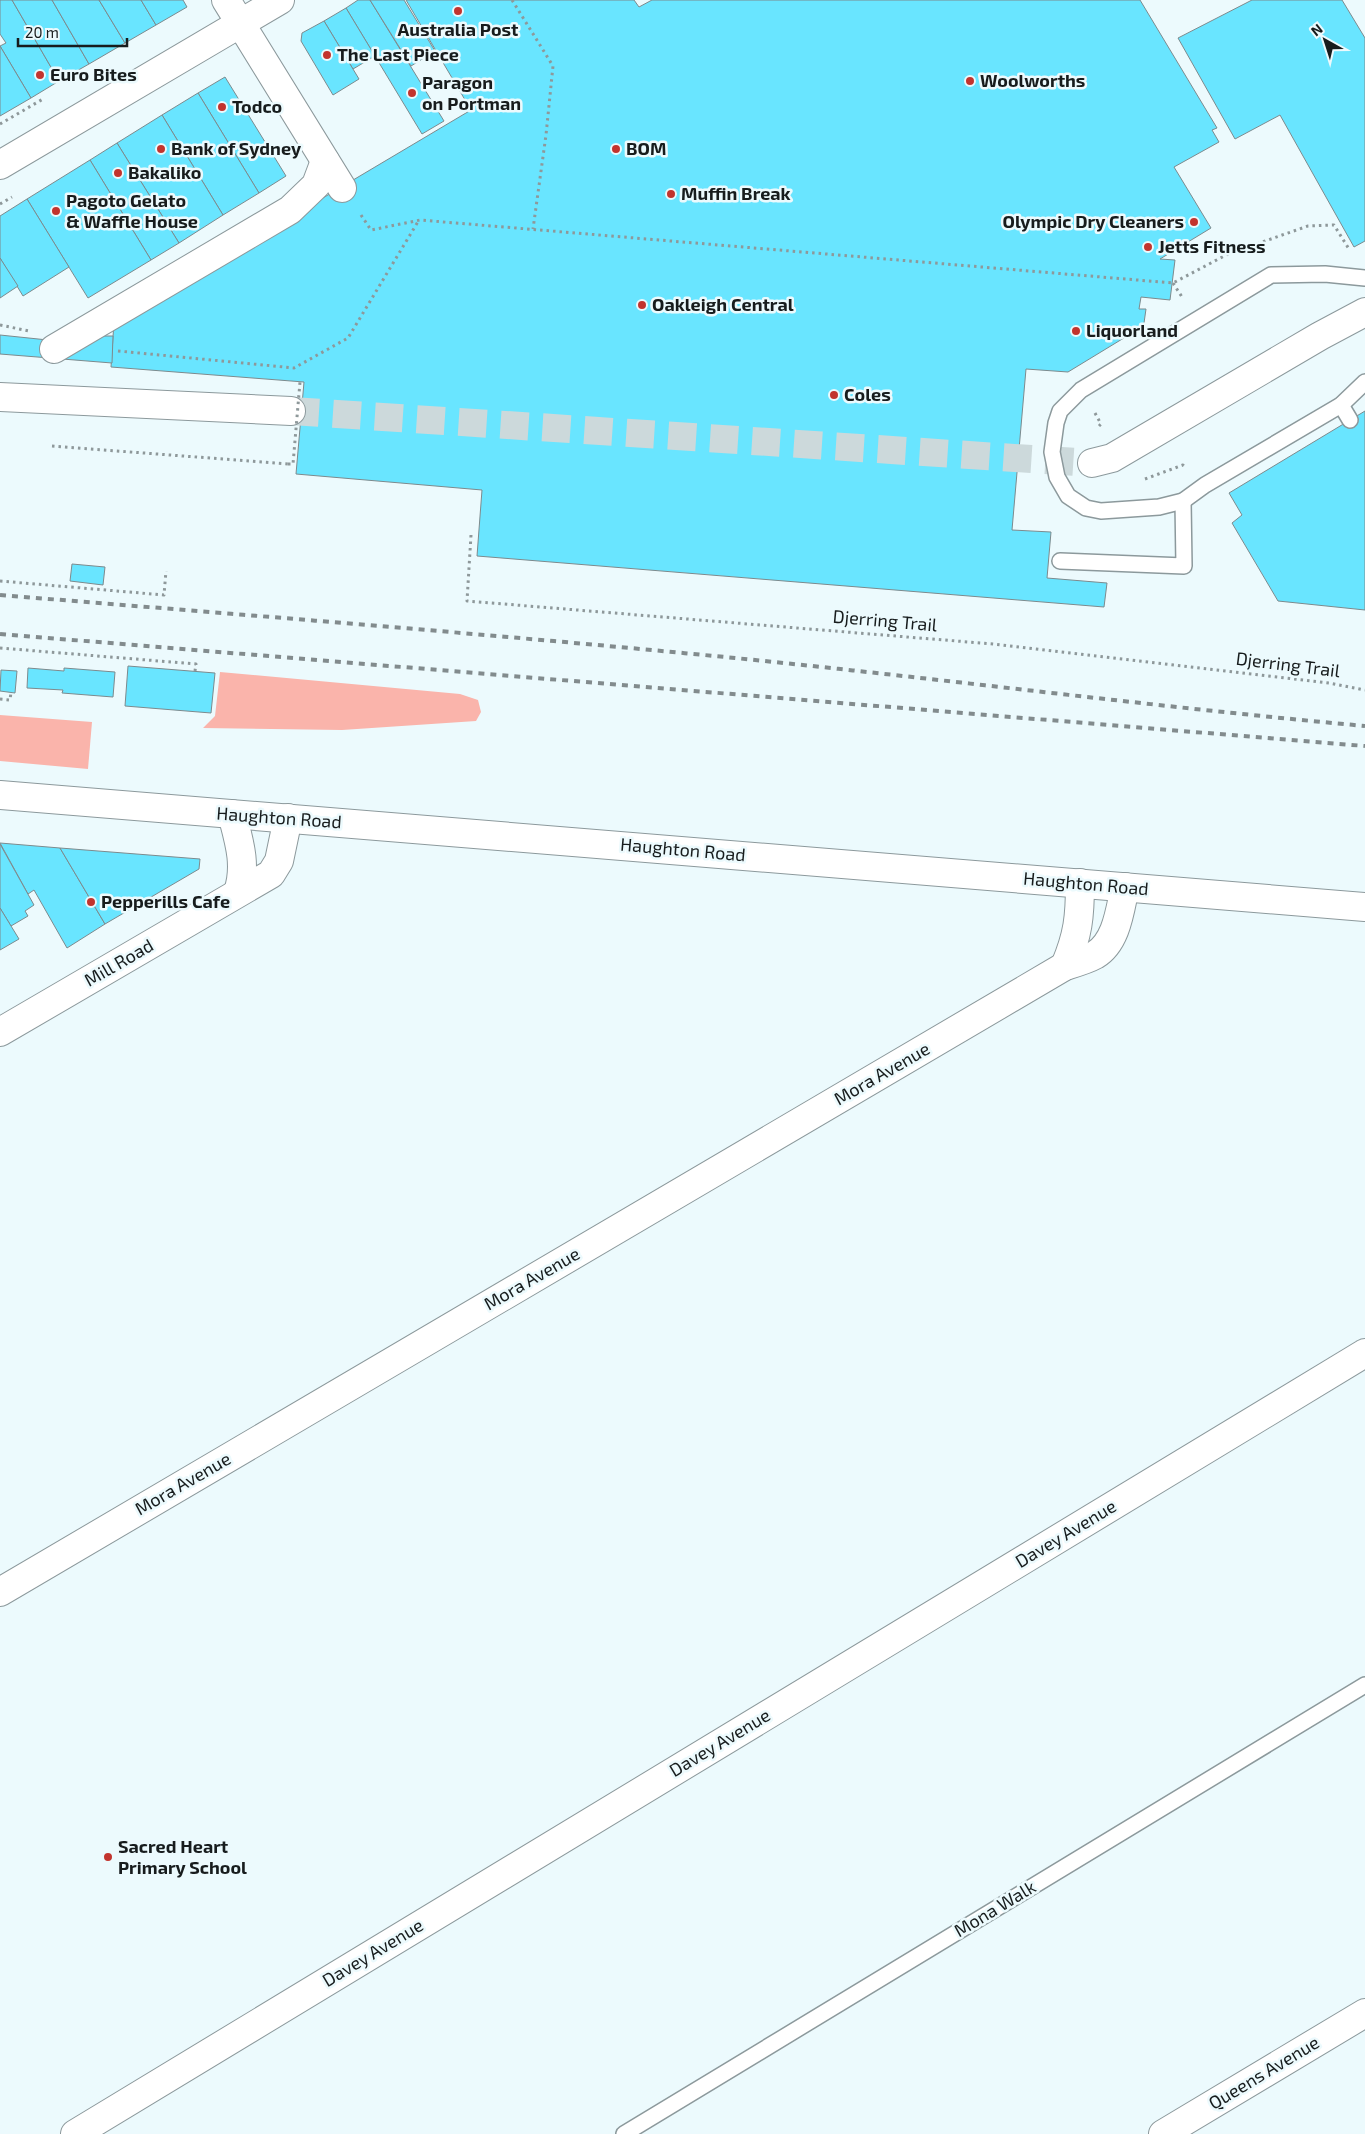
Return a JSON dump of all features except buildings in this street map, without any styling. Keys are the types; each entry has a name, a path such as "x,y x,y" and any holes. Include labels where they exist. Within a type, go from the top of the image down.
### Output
{"street":[{"path":"226,0 342,188"},
{"path":"0,165 280,0"},
{"path":"54,349 290,210 316,185 325,161"},
{"path":"1092,463 1112,458 1320,336 1365,312"},
{"path":"0,397 291,411"},
{"name":"Haughton Road","path":"0,795 1365,907"},
{"path":"232,814 244,866 238,892"},
{"name":"Mill Road","path":"0,1032 271,874 279,861 288,818"},
{"path":"1065,966 1076,942 1079,927 1080,883"},
{"name":"Mora Avenue","path":"0,1592 1065,966 1096,954 1106,944 1117,924 1125,887"},
{"name":"Davey Avenue","path":"74,2134 1365,1353"},
{"name":"Queens Avenue","path":"1163,2134 1365,2013"}],"lane":[{"path":"1365,278 1325,274 1270,275 1081,390 1060,411 1056,423 1052,452 1057,478 1068,496 1086,508 1101,511 1159,507 1183,501 1205,485 1342,405 1365,382"},
{"path":"1342,405 1350,420"},
{"path":"1060,561 1184,566 1183,501"},
{"name":"Mona Walk","path":"624,2134 1365,1685"}],"path":[{"path":"512,0 553,66 533,229"},
{"path":"342,188 371,230 420,220 533,229 1173,283 1183,298"},
{"path":"112,350 294,368 348,338 420,220"},
{"path":"52,446 293,464 300,382"},
{"name":"Djerring Trail","path":"471,536 467,601 993,644 1329,683 1365,690"},
{"path":"0,582 164,595 166,571"},
{"path":"0,648 196,664 196,671"},
{"path":"0,699 10,700 11,692"}],"shaded area":[{"path":"220,672 460,694 478,700 481,712 476,721 342,730 203,728 215,716"},
{"path":"0,715 92,722 88,769 0,761"}],"tunnel":[{"path":"291,411 1092,463"}],"railway":[{"path":"0,595 735,658 1365,726"},
{"path":"0,634 1365,746"}],"place":[{"name":"Australia Post","path":"458,11"},
{"name":"The Last Piece","path":"327,55"},
{"name":"Euro Bites","path":"40,75"},
{"name":"Woolworths","path":"970,81"},
{"name":"Paragon on Portman","path":"412,93"},
{"name":"Todco","path":"222,107"},
{"name":"Bank of Sydney","path":"161,149"},
{"name":"BOM","path":"616,149"},
{"name":"Bakaliko","path":"118,173"},
{"name":"Muffin Break","path":"671,194"},
{"name":"Pagoto Gelato & Waffle House","path":"56,211"},
{"name":"Olympic Dry Cleaners","path":"1194,222"},
{"name":"Jetts Fitness","path":"1148,247"},
{"name":"Oakleigh Central","path":"642,305"},
{"name":"Liquorland","path":"1076,331"},
{"name":"Coles","path":"834,395"},
{"name":"Pepperills Cafe","path":"91,902"},
{"name":"Sacred Heart Primary School","path":"108,1857"}]}
